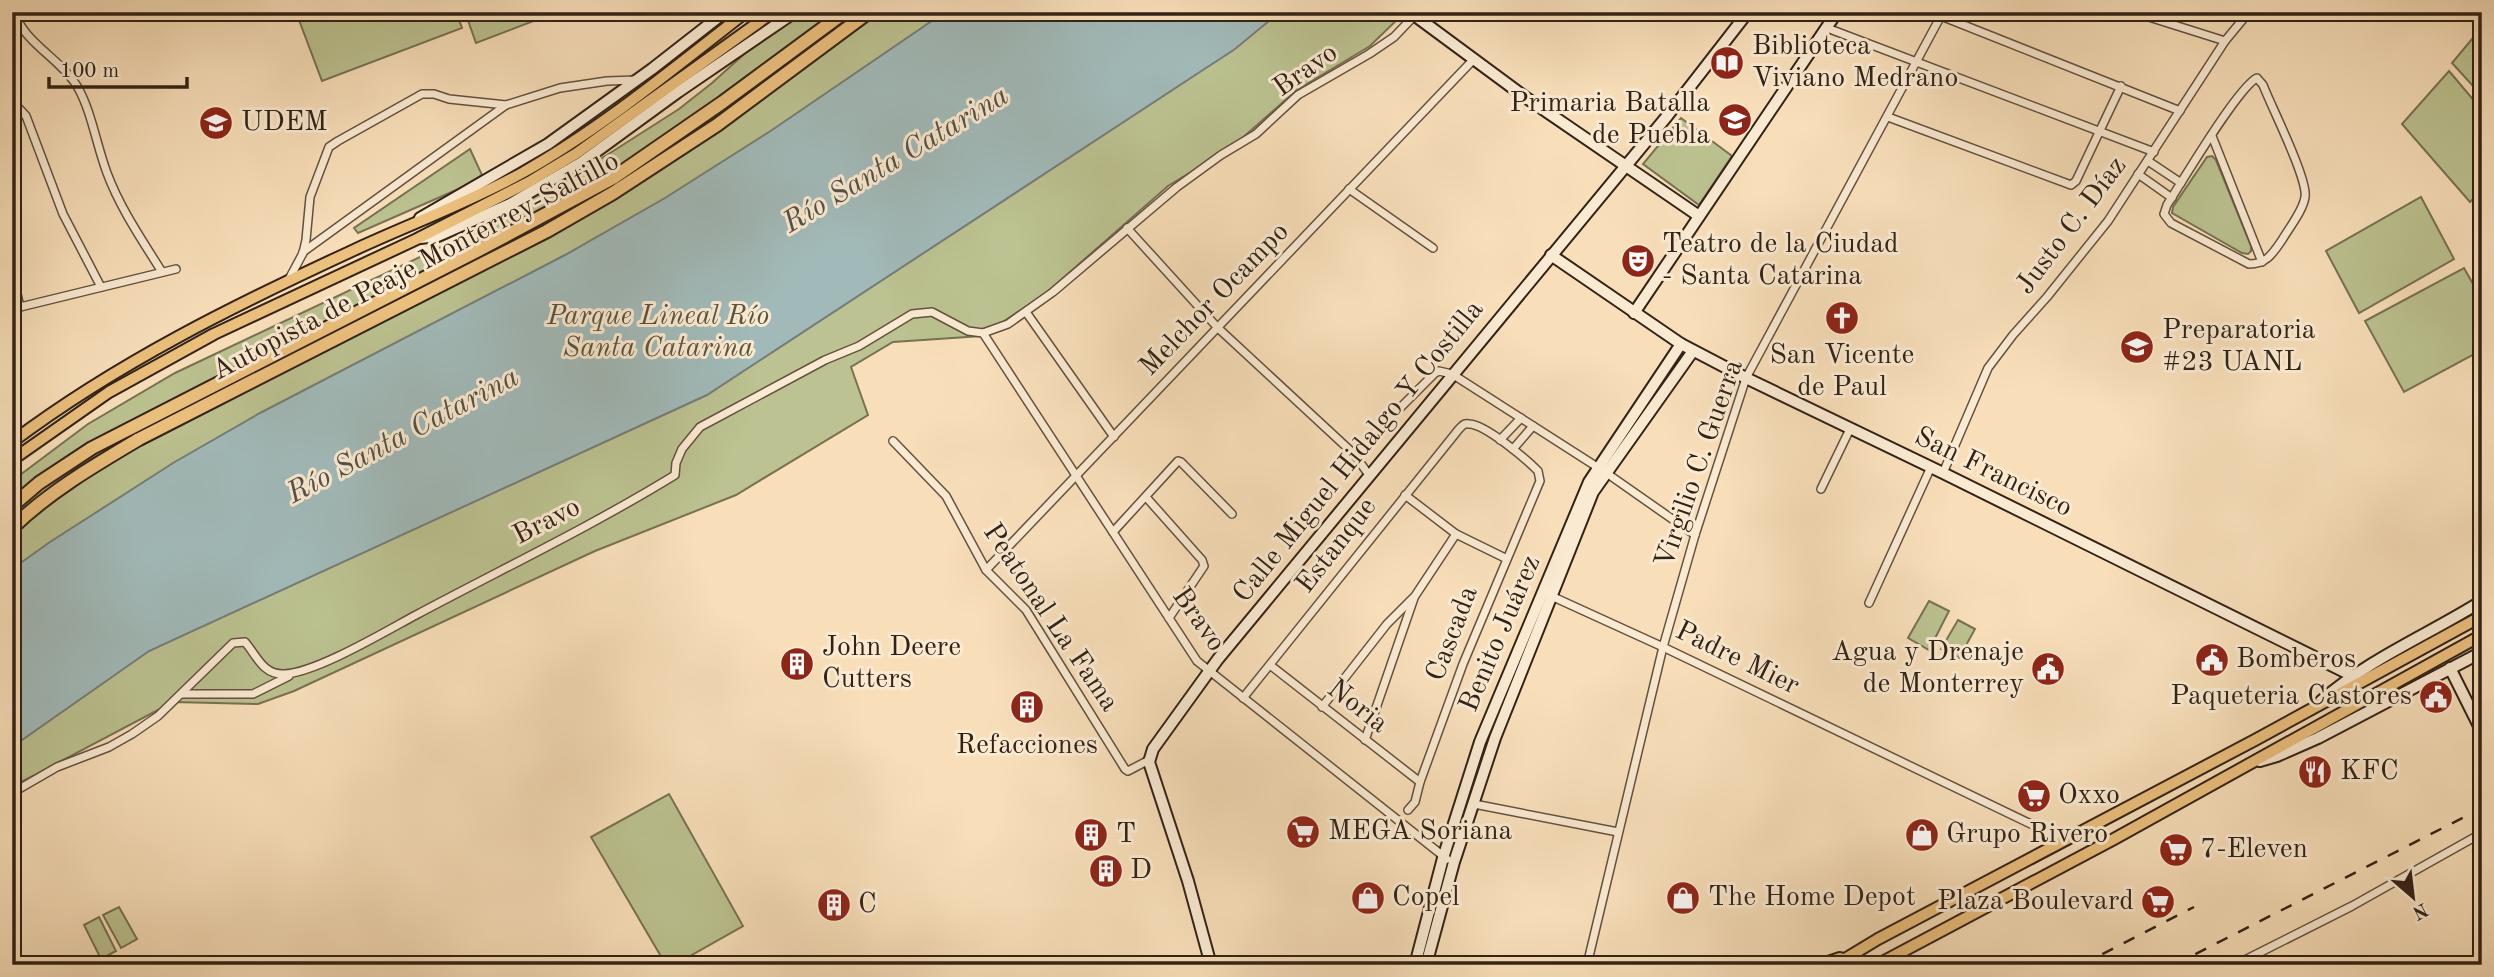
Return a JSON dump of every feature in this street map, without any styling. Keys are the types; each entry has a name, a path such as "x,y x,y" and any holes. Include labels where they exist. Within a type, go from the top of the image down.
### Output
{"highway":[{"name":"Autopista de Peaje Monterrey-Saltillo","path":"12,506 39,483 92,448 490,245 613,178 723,102 845,12"},
{"name":"Autopista de Peaje Monterrey-Saltillo","path":"12,528 94,466 139,439 536,237 613,193 717,125 869,12"}],"main road":[{"path":"12,442 73,398 157,347 288,281 522,173 586,133 746,12"},
{"path":"12,460 109,392 148,369 214,334 417,239 529,182 577,153 773,12"},
{"path":"1835,965 2482,616"},
{"path":"1879,964 2114,839 2482,635"},
{"path":"1819,965 1853,954"}],"street":[{"path":"14,12 26,33 76,84 107,174 125,211 162,272"},
{"path":"417,239 438,236 510,204 547,184 795,12"},
{"name":"Calle Miguel Hidalgo Y Costilla","path":"1149,760 1153,749 1208,672 1627,164 1748,12"},
{"path":"1634,313 1837,12"},
{"path":"2133,12 2225,41"},
{"name":"Justo C. Díaz","path":"1943,473 1988,368 1998,352 2048,298 2094,239 2225,41 2249,12"},
{"path":"407,226 548,144 637,80 722,13"},
{"path":"1414,13 1473,60 1699,216"},
{"name":"Bravo","path":"182,694 253,694 356,646 622,507 675,475 676,463 682,449 700,427 825,360 859,346 912,314 933,312 968,331 983,332 1008,324 1082,269 1177,187 1271,122 1298,95 1394,37 1414,13"},
{"path":"1942,14 2180,111"},
{"name":"Virgilio C. Guerra","path":"1587,965 1663,647 1745,378 1942,14"},
{"path":"1827,28 2154,152"},
{"name":"Melchor Ocampo","path":"986,570 1473,60"},
{"path":"2259,79 2301,177 2305,196 2278,246 2272,255 2262,262 2243,262 2171,223 2164,214 2212,136 2246,87 2252,80 2259,79"},
{"path":"303,253 506,105 560,88 607,81 637,80"},
{"name":"Justo C. Díaz","path":"1888,117 2073,184 2121,86"},
{"path":"288,281 303,253 310,197 329,147 422,94 506,105"},
{"path":"12,100 26,116 63,214 101,287"},
{"path":"2212,136 2262,262"},
{"path":"2148,161 2181,183"},
{"path":"2138,174 2172,198"},
{"path":"1349,189 1433,248"},
{"path":"1127,228 1218,328 1354,454 1369,475"},
{"name":"San Francisco","path":"1550,255 1693,351 2351,675"},
{"path":"12,272 16,308 176,269"},
{"path":"1026,312 1114,437"},
{"name":"Bravo","path":"983,332 1197,661 1443,858 1454,862"},
{"name":"Benito Juárez","path":"1426,965 1443,858 1480,742 1601,470 1681,344"},
{"name":"Benito Juárez","path":"1601,470 1693,351"},
{"path":"1354,454 1434,373 1439,371 1452,374 1696,535"},
{"path":"1521,418 1500,440 1513,449 1534,426"},
{"name":"Estanque","path":"1244,698 1454,433 1466,424 1471,424 1500,440"},
{"path":"1821,489 1850,429"},
{"name":"Peatonal La Fama","path":"893,441 946,495 986,570 1026,610 1125,769 1128,771 1149,760"},
{"name":"Cascada","path":"1408,810 1415,802 1462,664 1540,481 1540,473 1513,449"},
{"path":"1113,532 1179,461 1232,514"},
{"path":"1869,603 1931,467"},
{"path":"1405,495 1457,534 1505,558"},
{"path":"1146,497 1205,566 1169,618"},
{"path":"1322,707 1387,624 1415,596 1457,534"},
{"name":"Benito Juárez","path":"1415,965 1454,862 1547,594"},
{"name":"Padre Mier","path":"1547,594 2063,840"},
{"path":"1365,740 1415,596"},
{"path":"2310,711 2351,675 2482,601"},
{"path":"12,793 57,767 100,751 132,734 158,716 182,694 228,646 245,642 263,667 282,674 296,672"},
{"path":"2251,763 2277,756 2318,738 2482,652"},
{"name":"Noria","path":"1270,665 1420,782"},
{"path":"2449,668 2482,732"},
{"path":"1149,760 1188,881 1211,965"},
{"path":"1474,804 1618,832"},
{"path":"2235,965 2352,906 2482,833"}],"green space":[{"path":"296,12 456,12 462,28 322,81"},
{"path":"465,12 557,12 476,43"},
{"name":"Parque Lineal Río Santa Catarina","path":"791,12 1405,12 1370,46 1297,90 1232,147 1168,186 1046,293 982,336 893,342 851,367 868,415 736,495 595,551 294,691 258,704 173,702 12,787 12,481 88,424 175,373 477,230 607,155 679,109"},
{"path":"2482,27 2482,96 2452,63"},
{"path":"2449,71 2482,110 2482,190 2470,202 2402,124"},
{"path":"1681,118 1732,156 1699,205 1643,164"},
{"path":"470,149 482,175 463,187 358,233 354,228"},
{"path":"2212,156 2251,246 2248,254 2172,213 2173,207 2207,157"},
{"path":"2421,197 2454,259 2359,313 2326,251"},
{"path":"2464,268 2482,300 2482,350 2404,392 2365,321"},
{"path":"1929,601 1949,611 1929,650 1908,638"},
{"path":"1958,620 1975,629 1959,658 1941,649"},
{"path":"669,794 743,926 674,965 666,965 591,837"},
{"path":"119,907 137,939 121,948 103,915"},
{"path":"99,917 116,951 101,959 84,925"}],"water":[{"name":"Río Santa Catarina","path":"945,12 1280,12 1235,49 707,395 149,651 12,747 12,569 173,463 260,413 565,255 665,198 772,130"}],"railway":[{"path":"2174,965 2482,808"},
{"path":"2081,965 2194,907"}],"place":[{"name":"Biblioteca Viviano Medrano","path":"1727,63"},
{"name":"Primaria Batalla de Puebla","path":"1735,120"},
{"name":"UDEM","path":"216,123"},
{"name":"Teatro de la Ciudad - Santa Catarina","path":"1638,261"},
{"name":"San Vicente de Paul","path":"1842,318"},
{"name":"Preparatoria #23 UANL","path":"2137,347"},
{"name":"Bomberos","path":"2212,660"},
{"name":"John Deere Cutters","path":"797,664"},
{"name":"Agua y Drenaje de Monterrey","path":"2048,669"},
{"name":"Paqueteria Castores","path":"2436,697"},
{"name":"Refacciones","path":"1027,707"},
{"name":"KFC","path":"2315,772"},
{"name":"Oxxo","path":"2034,796"},
{"name":"MEGA Soriana","path":"1303,832"},
{"name":"T","path":"1091,835"},
{"name":"Grupo Rivero","path":"1922,835"},
{"name":"7-Eleven","path":"2176,850"},
{"name":"D","path":"1106,871"},
{"name":"Copel","path":"1368,898"},
{"name":"The Home Depot","path":"1683,898"},
{"name":"Plaza Boulevard","path":"2158,902"},
{"name":"C","path":"834,905"}]}
